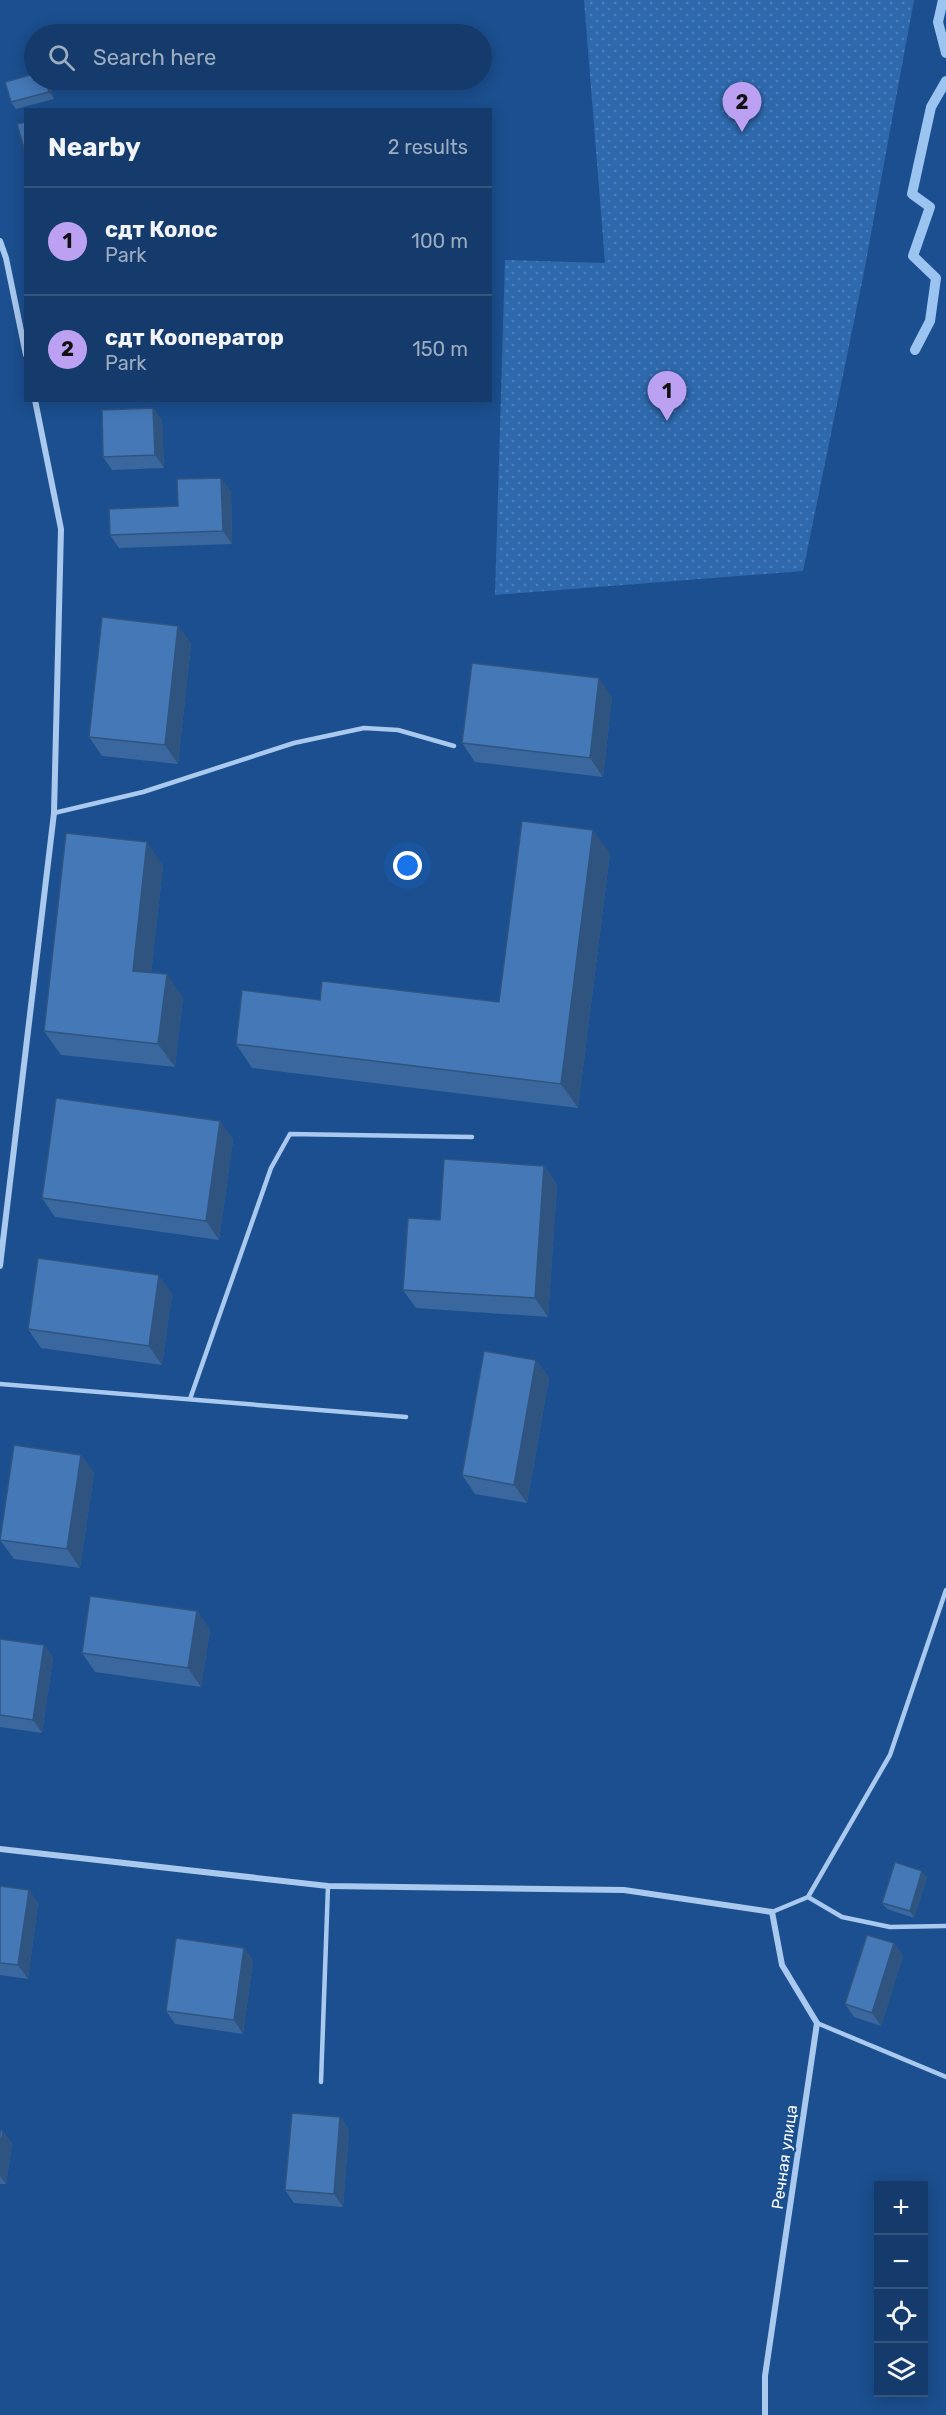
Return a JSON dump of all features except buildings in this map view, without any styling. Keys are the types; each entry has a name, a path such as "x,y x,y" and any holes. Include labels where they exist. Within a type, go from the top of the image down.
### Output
{"street":[{"path":"0,242 6,258 24,345"},
{"path":"0,1266 54,813 60,529 35,402"},
{"path":"0,1849 328,1886 624,1890 772,1912 782,1965 817,2023"},
{"name":"Речная улица","path":"765,2415 765,2376 817,2023"}],"lane":[{"path":"54,813 143,792 294,743 364,728 398,730 454,746"},
{"path":"190,1399 271,1168 290,1134 472,1137"},
{"path":"0,1383 406,1417"},
{"path":"772,1912 808,1897 890,1755 946,1590"},
{"path":"321,2082 328,1886"},
{"path":"808,1897 842,1917 891,1927 946,1926"},
{"path":"817,2023 946,2077"}],"shaded area":[{"path":"584,0 914,0 864,272 803,571 495,595 505,260 605,263"}],"waterway":[{"path":"943,0 938,22 946,53"},
{"path":"915,350 930,321 936,278 913,256 930,207 912,194 931,107 946,81"}],"place":[{"name":"сдт Кооператор","path":"742,132"},
{"name":"сдт Колос","path":"667,421"}]}
